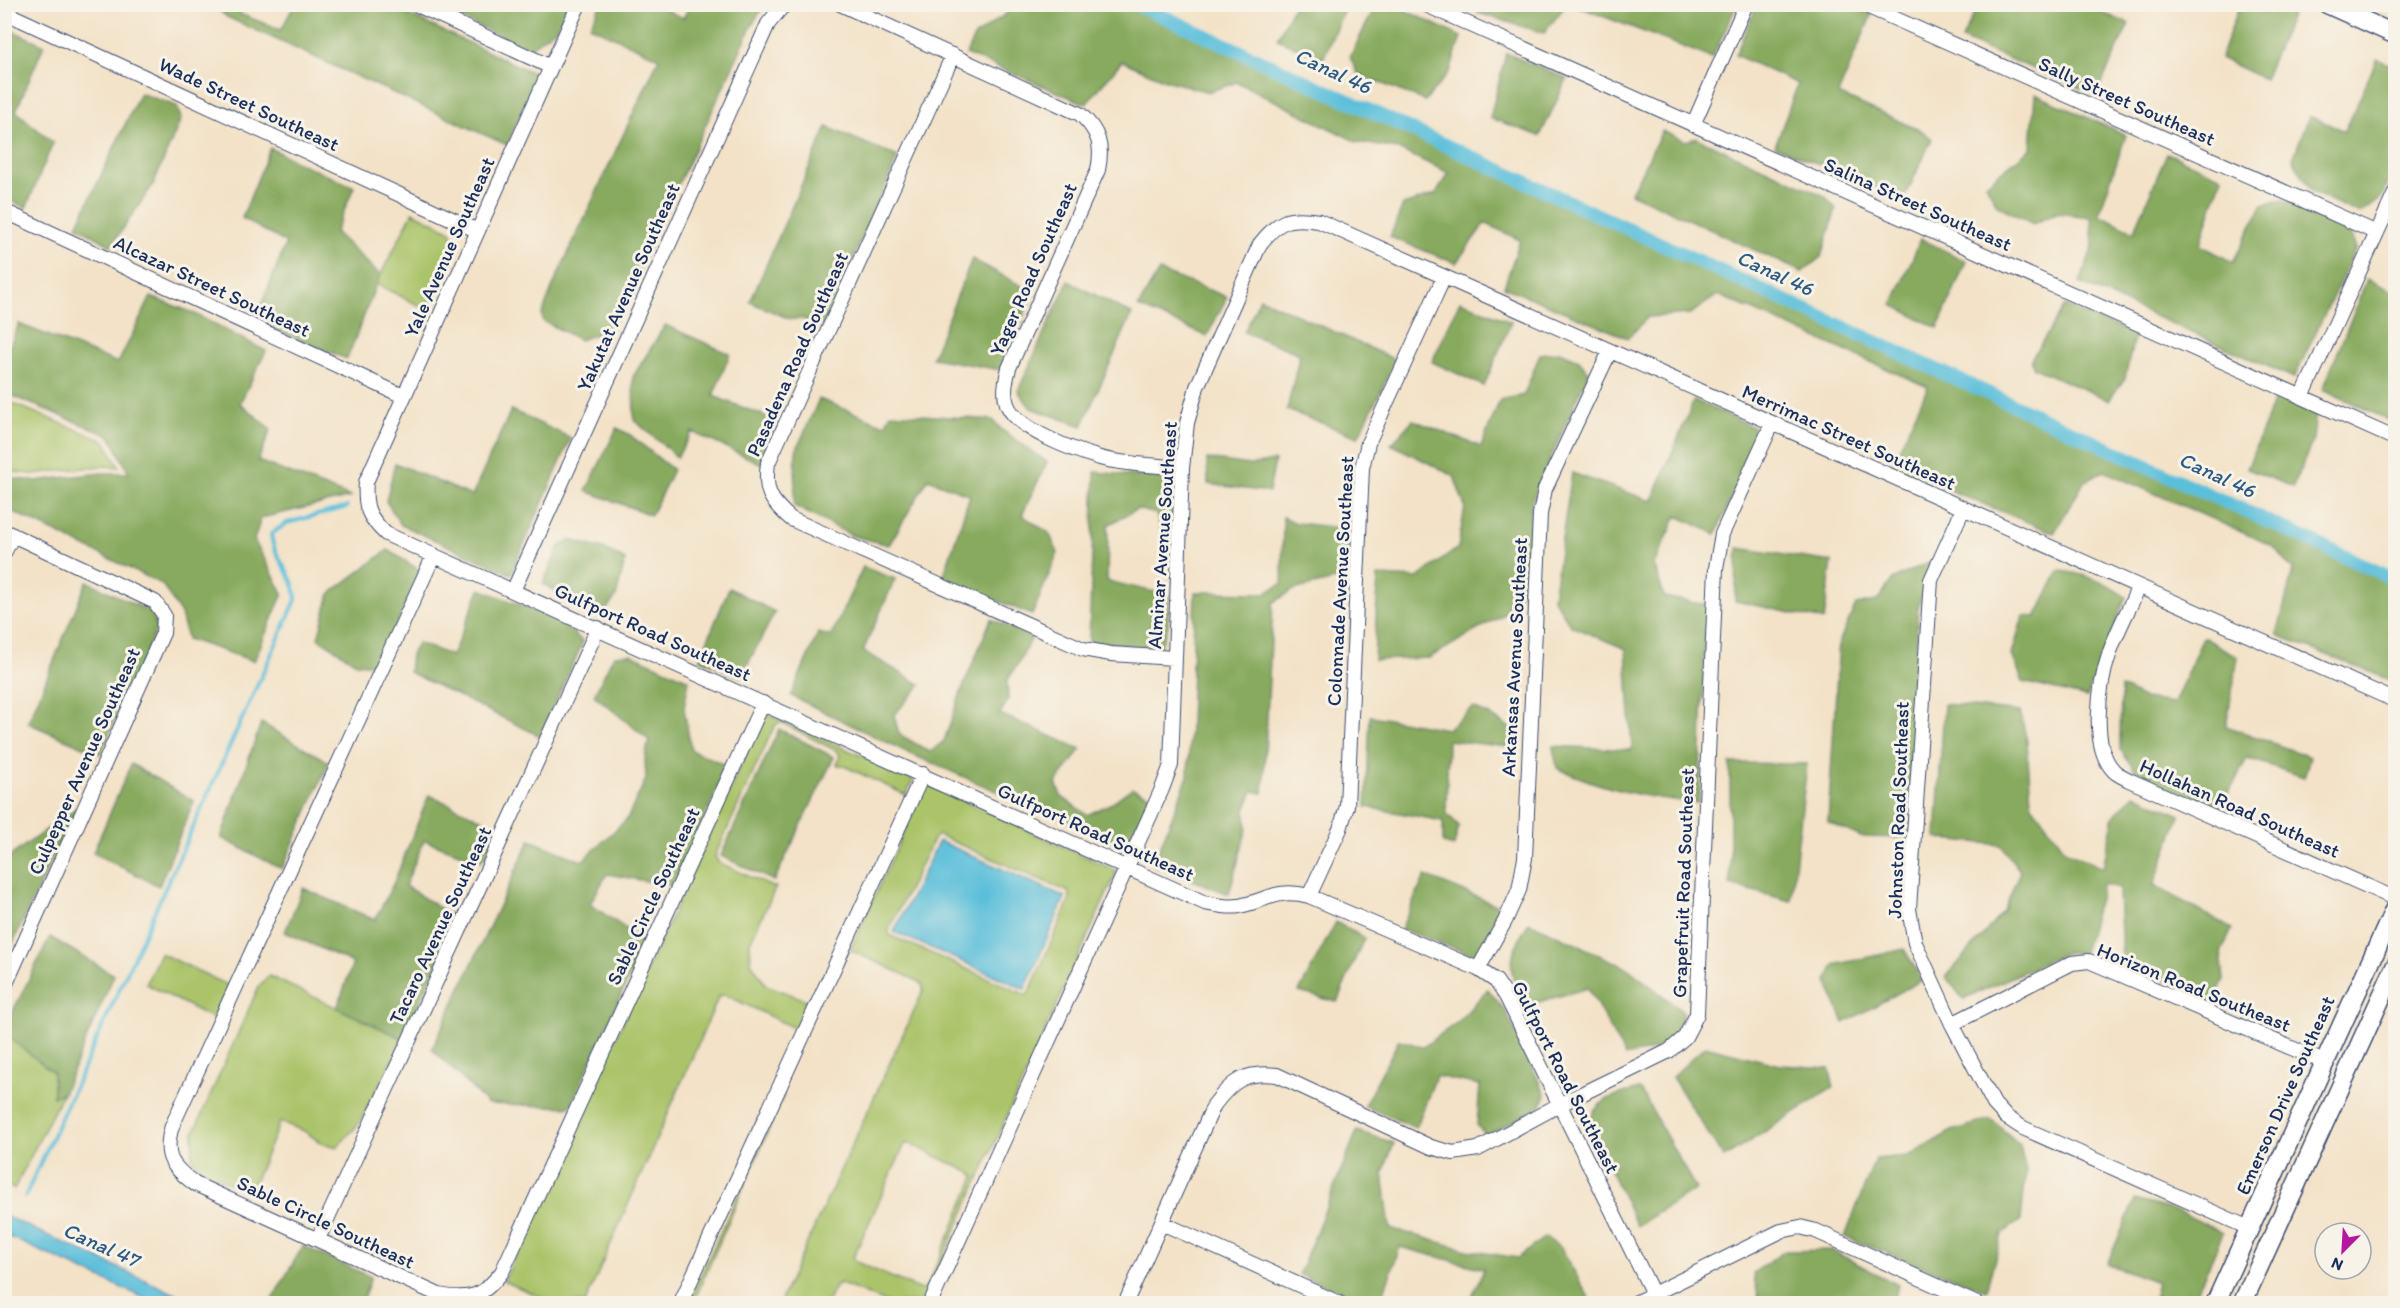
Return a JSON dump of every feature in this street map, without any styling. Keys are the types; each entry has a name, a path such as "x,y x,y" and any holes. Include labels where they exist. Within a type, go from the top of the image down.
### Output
{"street":[{"path":"415,4 551,68"},
{"name":"Yale Avenue Southeast","path":"367,508 366,482 579,4"},
{"name":"Yakutat Avenue Southeast","path":"513,591 768,24 787,4"},
{"path":"840,4 953,55"},
{"name":"Salina Street Southeast","path":"1424,4 2396,439"},
{"path":"1693,124 1746,4"},
{"name":"Sally Street Southeast","path":"1862,4 2377,233"},
{"path":"2327,4 2396,35"},
{"name":"Wade Street Southeast","path":"4,12 478,231"},
{"name":"Yager Road Southeast","path":"953,55 1080,114 1092,124 1099,138 1101,153 1098,170 1009,368 1005,388 1008,405 1016,417 1036,432 1102,459 1182,468"},
{"name":"Pasadena Road Southeast","path":"953,55 768,463 766,480 768,493 777,506 791,519 1083,649 1111,654 1174,658"},
{"path":"2302,397 2396,191"},
{"name":"Alcazar Street Southeast","path":"4,211 403,396"},
{"name":"Merrimac Street Southeast","path":"1285,221 1297,218 1319,221 2138,588 2396,701"},
{"name":"Alminar Avenue Southeast","path":"930,1304 1171,765 1182,468 1187,423 1197,387 1260,244 1274,227 1285,221"},
{"name":"Colonnade Avenue Southeast","path":"1309,896 1340,830 1347,806 1362,468 1368,443 1444,277"},
{"name":"Arkansas Avenue Southeast","path":"1478,969 1519,890 1525,858 1540,514 1545,489 1610,351"},
{"name":"Grapefruit Road Southeast","path":"1125,1304 1214,1105 1228,1087 1244,1077 1260,1073 1277,1075 1431,1148 1453,1153 1478,1149 1559,1105 1669,1051 1685,1037 1697,1014 1716,568 1722,534 1772,423"},
{"name":"Gulfport Road Southeast","path":"367,508 373,521 386,534 1205,903 1222,907 1239,906 1278,894 1292,892 1309,896 1478,969 1496,981 1506,996 1655,1299"},
{"name":"Johnston Road Southeast","path":"1963,509 1931,580 1910,909 1915,943 1952,1024 1994,1104 2006,1117 2023,1128 2249,1228"},
{"path":"4,553 9,533"},
{"name":"Culpepper Avenue Southeast","path":"4,988 163,633 164,615 155,602 9,533"},
{"name":"Sable Circle Southeast","path":"434,555 172,1126 168,1140 169,1157 177,1171 195,1184 439,1295 458,1299 476,1296 490,1287 502,1272 763,703"},
{"name":"Hollahan Road Southeast","path":"2138,588 2109,655 2104,678 2099,717 2100,741 2106,759 2114,771 2129,780 2396,899"},
{"name":"Tacaro Avenue Southeast","path":"318,1239 598,628"},
{"path":"680,1304 923,774"},
{"name":"Emerson Drive Southeast","path":"2215,1304 2396,906"},
{"name":"Horizon Road Southeast","path":"1952,1024 2072,963 2089,962 2324,1062"},
{"path":"2242,1304 2396,965"},
{"path":"2235,1304 2233,1299 2236,1280 2258,1231 2272,1177"},
{"path":"1162,1223 1341,1304"},
{"path":"1633,1304 1655,1299 1781,1231 1800,1227 1816,1231 1977,1304"}],"green space":[{"path":"601,4 656,5 683,18 690,5 764,5 752,25 611,329 580,340 543,321 542,314 556,279 659,58 590,26"},
{"path":"213,5 243,5 240,14 281,30 294,5 387,5 538,75 507,145 227,17"},
{"path":"433,5 567,5 558,27 528,49"},
{"path":"1018,5 1126,5 2395,586 2395,675 2390,680 2277,635 2293,570 2273,546 2104,471 2084,482 2054,533 1891,466 1928,387 1718,295 1690,314 1648,317 1628,338 1504,287 1520,240 1485,223 1456,263 1390,237 1403,205 1436,194 1449,173 1398,149 1357,142 1237,82 1208,92 1165,80 1122,61 1086,104 966,54 974,37"},
{"path":"1294,5 1346,5 1323,59 1277,39"},
{"path":"1376,5 1394,5 1461,37 1450,71 1425,101 1358,74 1350,57"},
{"path":"1473,5 1566,5 1544,33 1478,13"},
{"path":"1574,5 1737,5 1712,58"},
{"path":"1757,5 1849,5 1872,14 1838,94 1922,131 1932,139 1904,199 1775,146 1798,84 1735,55"},
{"path":"1978,5 2084,5 2129,24 2096,95 1962,39"},
{"path":"2240,5 2269,5 2292,14 2264,79 2220,58"},
{"path":"4,27 44,45 16,111 53,143 26,208 5,198"},
{"path":"1506,53 1567,79 1540,136 1490,118"},
{"path":"2377,59 2395,66 2395,167 2382,197 2360,214 2312,192 2293,159 2309,116 2345,131"},
{"path":"140,93 177,106 181,119 153,185 111,246 77,226"},
{"path":"2035,94 2126,135 2099,214 2134,232 2167,153 2222,177 2200,245 2233,262 2263,204 2283,200 2331,220 2350,234 2356,248 2294,378 2080,283 2093,246 2091,217 2056,213 2033,224 1997,205 1986,184 2031,148"},
{"path":"827,127 898,157 823,326 803,319 790,319 750,302"},
{"path":"1662,131 1685,141 1697,138 1825,196 1836,209 1822,256 1802,272 1631,193"},
{"path":"270,148 354,187 335,232 380,275 347,359 255,321 286,243 242,218"},
{"path":"413,212 451,231 455,247 428,310 376,284"},
{"path":"1921,239 1966,261 1938,328 1892,305"},
{"path":"972,259 1033,292 1001,370 932,358"},
{"path":"1159,271 1227,297 1207,336 1138,307"},
{"path":"2367,279 2395,292 2395,423 2323,389"},
{"path":"1068,281 1132,314 1082,426 1031,408 1018,391"},
{"path":"151,297 191,312 266,351 240,403 271,429 258,461 351,497 261,518 254,540 283,593 254,661 187,639 181,614 162,584 5,508 5,477 34,481 101,473 129,473 110,436 5,393 5,357 19,324 118,363"},
{"path":"1260,298 1396,360 1358,437 1287,410 1300,354 1244,332"},
{"path":"1460,301 1511,322 1484,386 1432,362"},
{"path":"2065,306 2135,334 2125,378 2109,400 2034,368 2031,359"},
{"path":"665,325 730,354 713,396 778,421 762,464 692,432 677,457 634,420 633,377"},
{"path":"1559,352 1579,360 1589,372 1532,500 1523,590 1503,615 1429,658 1374,660 1378,576 1417,578 1458,548 1465,507 1454,476 1391,444 1413,420 1481,447 1500,400 1524,395 1540,354"},
{"path":"2276,394 2316,413 2313,440 2293,487 2247,469"},
{"path":"819,399 885,425 891,413 993,420 1002,430 1047,462 1022,515 1049,533 1058,553 1032,615 943,578 970,495 928,479 889,545 853,536 794,506 796,451"},
{"path":"4,400 105,441 119,467 101,466 32,474 5,471"},
{"path":"1694,400 1760,430 1716,534 1677,516 1654,564 1664,597 1706,605 1699,803 1627,792 1575,776 1557,768 1553,746 1632,750 1626,649 1571,626 1553,598 1572,473 1652,501"},
{"path":"511,410 571,438 511,574 401,525 386,501 395,463 472,496"},
{"path":"617,428 630,435 673,470 651,515 586,491"},
{"path":"1207,459 1250,465 1275,461 1269,492 1208,484"},
{"path":"1095,472 1159,478 1175,489 1174,534 1161,531 1156,514 1137,509 1108,525 1107,581 1168,595 1168,626 1160,648 1089,642"},
{"path":"1283,517 1296,523 1351,529 1347,577 1293,590 1273,603 1263,793 1253,791 1245,810 1247,828 1229,894 1153,865 1188,776 1195,592 1265,593 1282,584"},
{"path":"570,540 607,550 625,560 616,597 603,614 573,602 543,584 559,547"},
{"path":"1738,548 1832,562 1824,620 1735,601"},
{"path":"388,550 421,571 378,665 356,663 318,638 330,594"},
{"path":"1931,561 1918,608 1908,838 1861,837 1828,822 1839,642 1856,605 1877,601 1892,580"},
{"path":"863,567 895,579 863,651 921,685 894,715 899,734 930,752 944,741 991,619 1032,637 1007,681 1008,700 1000,714 1081,749 1056,783 1061,796 1087,815 1110,804 1132,788 1152,796 1127,842 1114,842 911,754 791,696 818,633 831,636"},
{"path":"2059,571 2094,579 2126,597 2087,697 2023,682 2012,655 2023,616 2036,617"},
{"path":"87,581 152,613 157,628 100,754 28,723"},
{"path":"729,588 775,612 741,677 700,659"},
{"path":"480,589 560,621 583,642 540,736 409,672 411,654 418,643 452,656"},
{"path":"2203,637 2238,657 2226,726 2310,757 2304,777 2247,758 2222,807 2141,779 2120,749 2121,687 2145,699 2174,703"},
{"path":"631,654 689,680 684,708 691,750 728,766 673,886 607,874 590,904 645,942 570,1107 488,1104 432,1049 530,840 582,861 627,819 646,779 645,759 649,740 594,695 614,655"},
{"path":"1944,704 2020,712 2027,741 2031,804 2066,851 2103,868 2114,816 2134,794 2180,815 2154,885 2232,929 2221,953 2224,980 2213,1002 2122,961 2119,888 2103,884 2084,952 2065,953 1963,999 1946,977 2004,911 2020,871 2001,845 1936,838"},
{"path":"1473,708 1513,730 1517,748 1448,740 1446,813 1459,826 1454,846 1443,843 1443,821 1366,807 1370,716 1447,729"},
{"path":"765,713 913,779 906,795 842,765 837,765 840,755 837,751 782,723 774,727 715,856 718,862 776,887 750,942 751,962 766,985 811,1002 798,1030 726,995 719,996 585,1303 554,1303 504,1281"},
{"path":"261,723 329,762 282,869 221,838"},
{"path":"779,729 834,757 774,881 721,856"},
{"path":"1730,763 1807,764 1791,901 1730,885"},
{"path":"131,764 194,801 159,886 93,853"},
{"path":"926,784 1117,871 923,1303 888,1303 839,1283 827,1303 779,1304 923,991 920,982 850,950","holes":["938,835 1069,892 1070,899 1029,993 1026,995 889,935 889,929 934,838","905,1144 911,1144 975,1177 927,1286 921,1290 856,1262 853,1258"]},
{"path":"429,795 501,828 481,861 424,840 405,886 457,919 404,1039 337,1008 353,963 285,932 303,888 375,920 394,882"},
{"path":"76,808 5,960 5,860"},
{"path":"1425,876 1499,906 1494,922 1477,956 1401,929"},
{"path":"1336,922 1364,938 1337,1002 1299,992"},
{"path":"1529,922 1627,968 1683,1011 1680,1032 1654,1050 1625,1056 1588,988 1528,1005 1515,983 1512,964 1517,945"},
{"path":"50,937 114,975 63,1093 53,1097 53,1072 4,1034 5,1027"},
{"path":"1904,949 1922,980 1844,1023 1827,981 1834,965"},
{"path":"160,953 230,986 214,1019 146,984"},
{"path":"269,976 404,1039 358,1125 337,1147 321,1143 304,1131 280,1122 250,1192 206,1173 192,1159 193,1134 259,986"},
{"path":"1488,989 1506,1012 1546,1096 1539,1108 1487,1135 1477,1126 1480,1085 1436,1076 1416,1128 1364,1106 1399,1040 1423,1047 1459,1021"},
{"path":"4,1034 53,1072 53,1097 63,1093 14,1189 5,1185"},
{"path":"1705,1046 1780,1065 1829,1068 1834,1087 1724,1158 1672,1077"},
{"path":"1640,1089 1696,1189 1637,1226 1588,1125 1591,1116 1601,1103 1615,1096"},
{"path":"784,1094 693,1303 688,1303"},
{"path":"1991,1119 2020,1145 2026,1172 2021,1220 2002,1234 1986,1290 1845,1237 1875,1159 1908,1156 1952,1131"},
{"path":"1357,1131 1394,1143 1383,1173 1390,1228 1467,1250 1518,1258 1545,1237 1561,1248 1592,1303 1469,1303 1484,1269 1400,1247 1380,1303 1363,1303 1299,1274"},
{"path":"2135,1200 2180,1212 2223,1233 2192,1303 2153,1303 2158,1282 2107,1264"},
{"path":"303,1246 371,1277 362,1303 270,1303"},
{"path":"1831,1250 1898,1285 1894,1303 1760,1303 1753,1273 1785,1251"}],"water":[{"path":"939,841 1065,897 1025,989 894,932"},
{"path":"5,1216 195,1303 155,1303 5,1235"}],"waterway":[{"name":"Canal 46","path":"1136,4 2396,580"},
{"path":"25,1197 296,600 292,583 276,551 271,534 287,523 347,507"}],"water label":[{"name":"Canal 47","path":"101,1245"}]}
